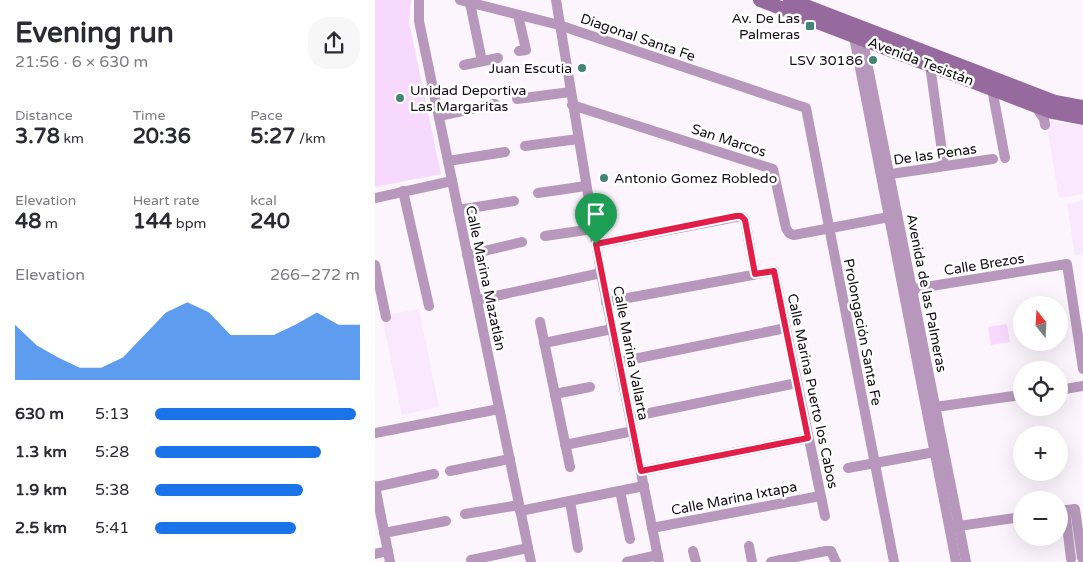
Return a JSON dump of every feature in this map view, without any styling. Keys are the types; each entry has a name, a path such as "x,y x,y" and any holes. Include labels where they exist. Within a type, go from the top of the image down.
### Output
{"street":[{"name":"Calle Marina Mazatlán","path":"419,0 419,21 531,562"},
{"name":"Calle Marina Vallarta","path":"556,0 601,273 658,559"},
{"name":"Avenida Tesistán","path":"760,0 862,33 1055,102 1083,107"},
{"name":"Avenida Tesistán","path":"790,0 930,65 1067,116 1083,118"},
{"path":"465,1 482,61"},
{"name":"Diagonal Santa Fe","path":"465,1 559,25 806,108"},
{"path":"518,15 526,50 519,51"},
{"name":"Avenida de las Palmeras","path":"862,33 885,175 909,290 953,527 955,562"},
{"path":"464,64 498,58"},
{"path":"930,65 944,166"},
{"path":"992,89 1005,158"},
{"path":"517,99 570,92"},
{"path":"439,116 495,104"},
{"path":"1034,104 1044,118 1045,125"},
{"name":"San Marcos","path":"572,105 773,169 789,233 794,236 889,217"},
{"name":"Prolongación Santa Fe","path":"806,108 895,562"},
{"path":"525,146 578,139"},
{"path":"448,161 505,152"},
{"name":"De las Penas","path":"885,175 993,159"},
{"name":"Avenida de las Palmeras","path":"885,175 889,217 909,290"},
{"path":"375,198 452,181"},
{"path":"538,193 586,186"},
{"path":"403,191 429,306"},
{"path":"458,210 514,201"},
{"path":"596,244 741,216 745,220 755,274 607,302"},
{"path":"545,236 593,229"},
{"path":"467,255 522,242"},
{"name":"Calle Brezos","path":"909,290 1067,264 1083,369"},
{"path":"375,265 386,317"},
{"name":"Calle Marina Puerto los Cabos","path":"755,274 774,271 825,516"},
{"path":"477,300 601,273"},
{"path":"539,322 570,467"},
{"path":"619,362 785,328"},
{"path":"544,343 612,329"},
{"path":"630,417 797,383"},
{"path":"1068,388 1083,386"},
{"path":"555,394 590,387"},
{"path":"930,408 1013,396"},
{"name":"Avenida de las Palmeras","path":"930,408 935,452 953,527 966,562"},
{"path":"375,433 499,409"},
{"path":"565,445 633,431"},
{"path":"641,471 808,438"},
{"path":"848,468 935,452"},
{"path":"450,471 510,459"},
{"path":"390,562 377,507 375,486 434,474"},
{"path":"465,514 570,501 644,486"},
{"path":"620,491 630,540"},
{"name":"Calle Marina Ixtapa","path":"652,528 820,496"},
{"path":"570,501 578,548"},
{"path":"953,527 1013,518"},
{"path":"1068,519 1077,559"},
{"path":"384,533 446,521"},
{"path":"749,546 752,562"},
{"path":"471,560 528,548"},
{"path":"375,554 388,551"},
{"path":"693,551 696,562"},
{"path":"771,562 831,551 836,562"},
{"path":"627,562 658,559"}],"shaded area":[{"name":"Unidad Deportiva Las Margaritas","path":"375,0 411,0 409,22 441,174 375,187"},
{"path":"1046,120 1083,125 1083,194 1059,198"},
{"path":"1083,201 1083,254 1075,256 1067,204"},
{"path":"419,309 439,407 402,415 382,316"},
{"path":"1007,324 1010,342 991,345 988,327"}],"place":[{"name":"Av. De Las Palmeras","path":"810,26"},
{"name":"LSV 30186","path":"873,60"},
{"name":"Juan Escutia","path":"582,68"},
{"name":"Unidad Deportiva Las Margaritas","path":"400,98"},
{"name":"Antonio Gomez Robledo","path":"604,178"}],"route":[{"path":"741,216 745,220 755,274 774,271 808,438 641,471 596,244 741,216"}]}
